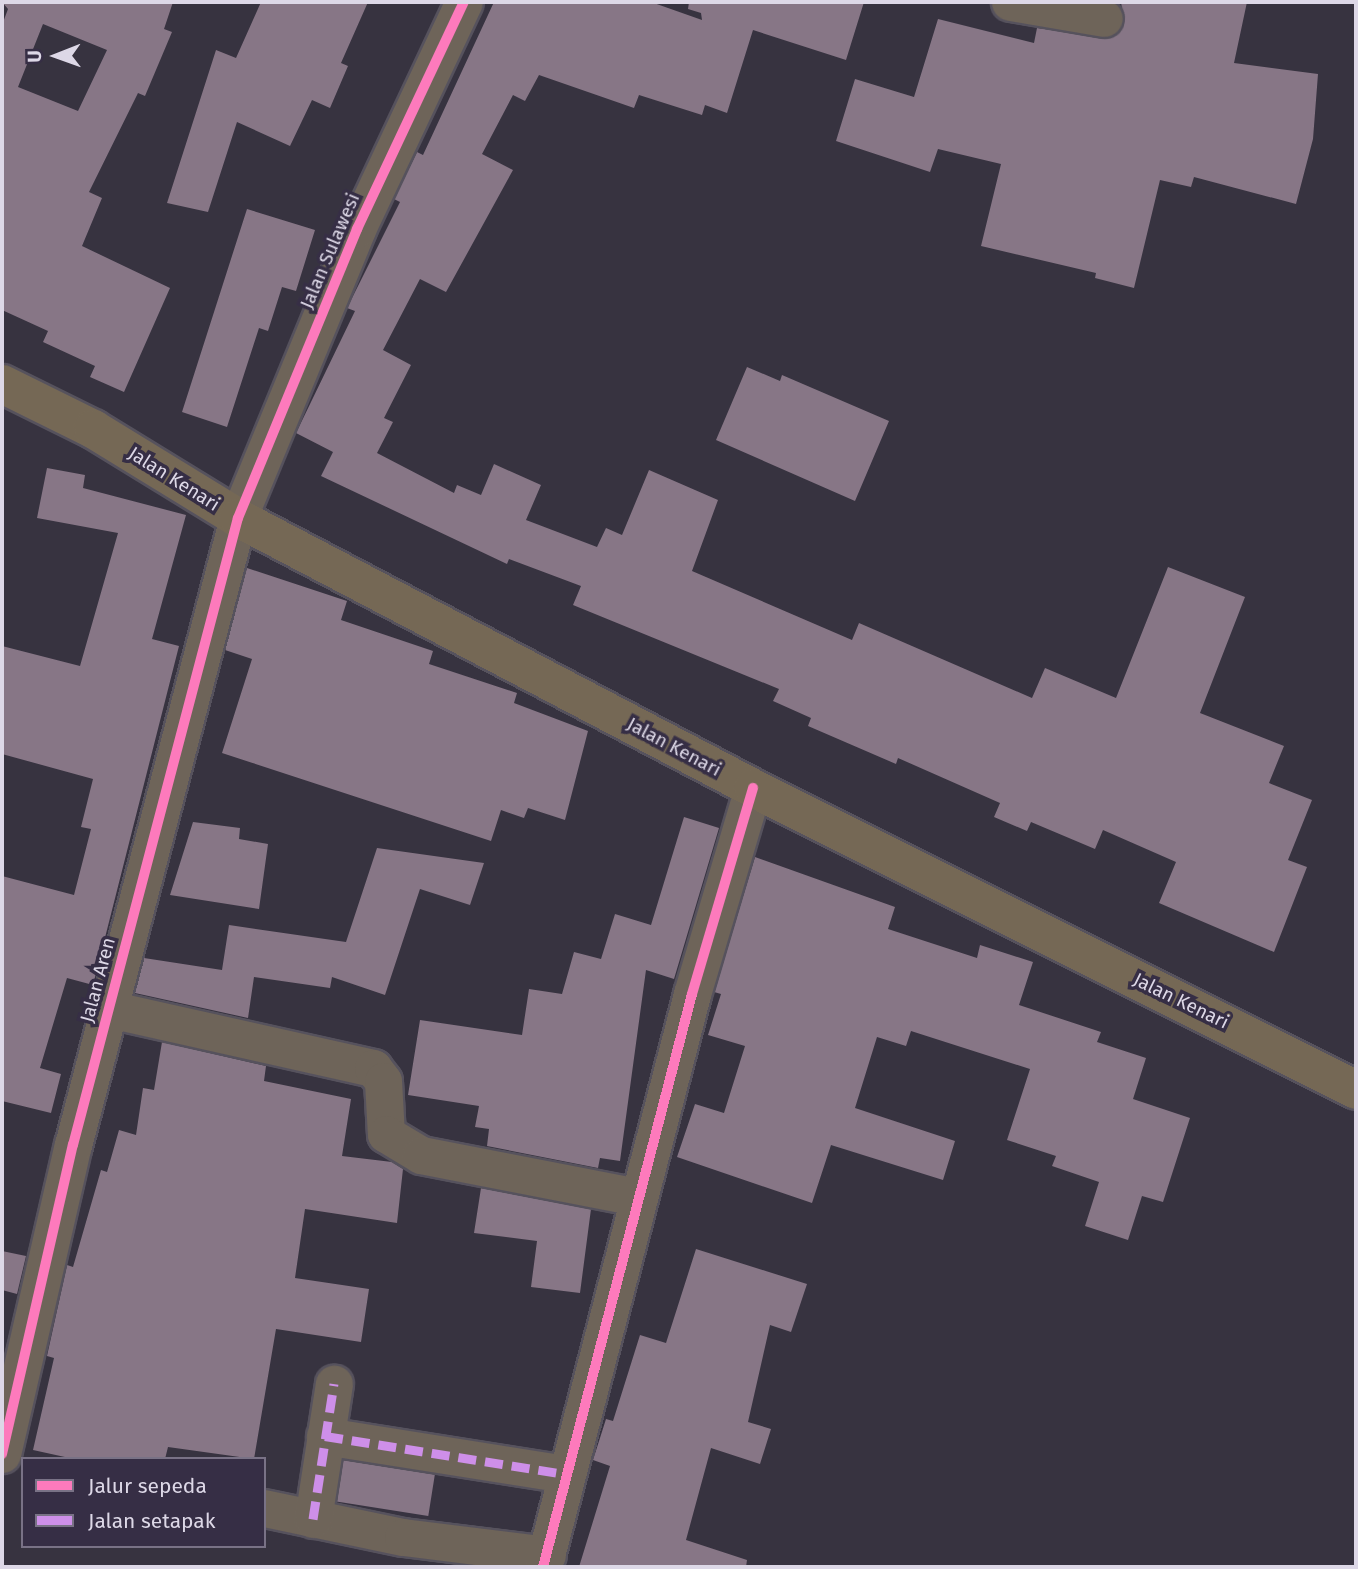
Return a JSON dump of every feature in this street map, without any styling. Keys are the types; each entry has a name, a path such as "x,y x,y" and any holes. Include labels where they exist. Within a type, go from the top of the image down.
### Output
{"highway":[{"name":"Jalan Kenari","path":"2,384 93,429 238,518 753,788 1356,1090"}],"street":[{"name":"Jalan Sulawesi","path":"238,518 357,229 464,2"},
{"path":"1010,2 1104,18"},
{"name":"Jalan Aren","path":"2,1453 7,1410 73,1145 238,518"},
{"path":"266,1508 403,1537 545,1561 596,1350 637,1197 753,788"},
{"path":"109,1009 373,1068 383,1082 387,1134 422,1156 637,1197"},
{"path":"313,1519 334,1384"},
{"path":"325,1436 566,1474"},
{"path":"2,1453 21,1457"}],"building":[{"path":"2,2 173,2 164,29 172,32 145,96 138,93 89,192 102,198 82,246 170,288 124,392 90,377 95,366 43,342 48,331 2,310 2,25 8,9","holes":["43,24 107,50 78,111 18,87"]},
{"path":"261,2 368,2 341,63 348,66 330,108 312,100 290,146 237,122 208,212 167,203 216,50 236,58"},
{"path":"494,2 651,2 702,20 701,13 688,9 689,2 864,2 846,60 753,30 727,113 705,105 702,115 639,95 634,108 539,75 525,101 513,95 482,154 513,170 446,292 420,279 383,350 411,365 384,418 393,422 377,453 454,493 457,485 481,495 494,464 541,485 526,520 597,547 606,528 622,535 649,470 718,500 692,571 852,640 859,623 1032,698 1045,668 1116,698 1168,567 1245,597 1200,713 1284,746 1269,783 1312,800 1288,860 1307,867 1274,952 1159,903 1176,862 1103,830 1095,849 1031,822 1027,831 994,817 1000,803 898,758 896,764 808,726 811,718 773,701 779,689 573,605 581,586 509,559 507,564 321,476 333,452 296,433 355,311 347,308 400,202 394,199 417,152 423,155"},
{"path":"1121,2 1247,2 1234,63 1318,74 1313,139 1296,204 1194,177 1191,187 1160,180 1134,288 1095,278 1096,273 981,246 1001,164 938,149 930,172 836,141 855,79 914,97 938,19 1034,43 1037,28 1111,38 1124,22"},
{"path":"247,209 315,230 296,291 282,287 268,331 259,328 227,427 182,412"},
{"path":"747,367 780,381 782,375 889,421 855,501 716,440"},
{"path":"47,468 85,475 83,488 186,515 152,639 179,646 93,985 67,978 40,1068 61,1074 51,1113 2,1101 2,876 74,895 91,829 81,827 93,779 2,754 2,646 80,666 118,533 37,518"},
{"path":"247,568 347,601 341,620 433,651 429,664 517,693 514,703 588,731 565,820 528,808 524,818 501,810 491,841 222,753 252,659 225,650"},
{"path":"684,817 719,828 674,979 646,970 620,1161 600,1158 598,1168 487,1146 489,1129 475,1127 479,1106 408,1095 420,1020 522,1035 529,989 562,994 574,952 601,959 615,914 651,925"},
{"path":"193,822 240,828 239,839 268,844 259,909 170,895"},
{"path":"377,848 484,863 470,905 420,889 385,995 332,977 330,988 254,977 248,1018 135,993 144,958 222,970 229,925 346,942"},
{"path":"755,857 895,907 888,929 977,958 980,945 1033,962 1019,1005 1101,1032 1097,1042 1146,1058 1133,1099 1190,1118 1163,1202 1142,1196 1128,1240 1085,1226 1099,1182 1052,1166 1056,1156 1007,1140 1030,1069 911,1031 906,1046 877,1037 855,1108 955,1141 943,1180 831,1145 812,1203 677,1157 695,1104 724,1113 745,1046 708,1035 721,994 714,992"},
{"path":"162,1042 266,1066 264,1081 351,1099 342,1156 392,1162 403,1169 397,1223 305,1209 295,1278 369,1289 361,1342 276,1329 254,1457 168,1447 166,1457 65,1457 33,1450 54,1358 47,1356 67,1265 73,1267 101,1170 107,1172 119,1130 136,1135 143,1088 154,1090"},
{"path":"481,1188 591,1209 580,1293 531,1287 537,1241 474,1233"},
{"path":"696,1249 807,1284 791,1332 770,1325 748,1422 771,1429 760,1464 711,1448 686,1540 747,1560 746,1567 579,1567 610,1466 593,1460 606,1419 613,1421 640,1335 666,1343"},
{"path":"2,1251 26,1256 17,1294 2,1290"},
{"path":"343,1460 435,1475 428,1516 336,1501"}],"marked path":[{"path":"313,1519 334,1384"},
{"path":"325,1436 566,1474"}],"cycle path":[{"path":"2,1454 73,1145 238,518 357,229 464,2"},
{"path":"543,1567 692,994 753,788"}]}
